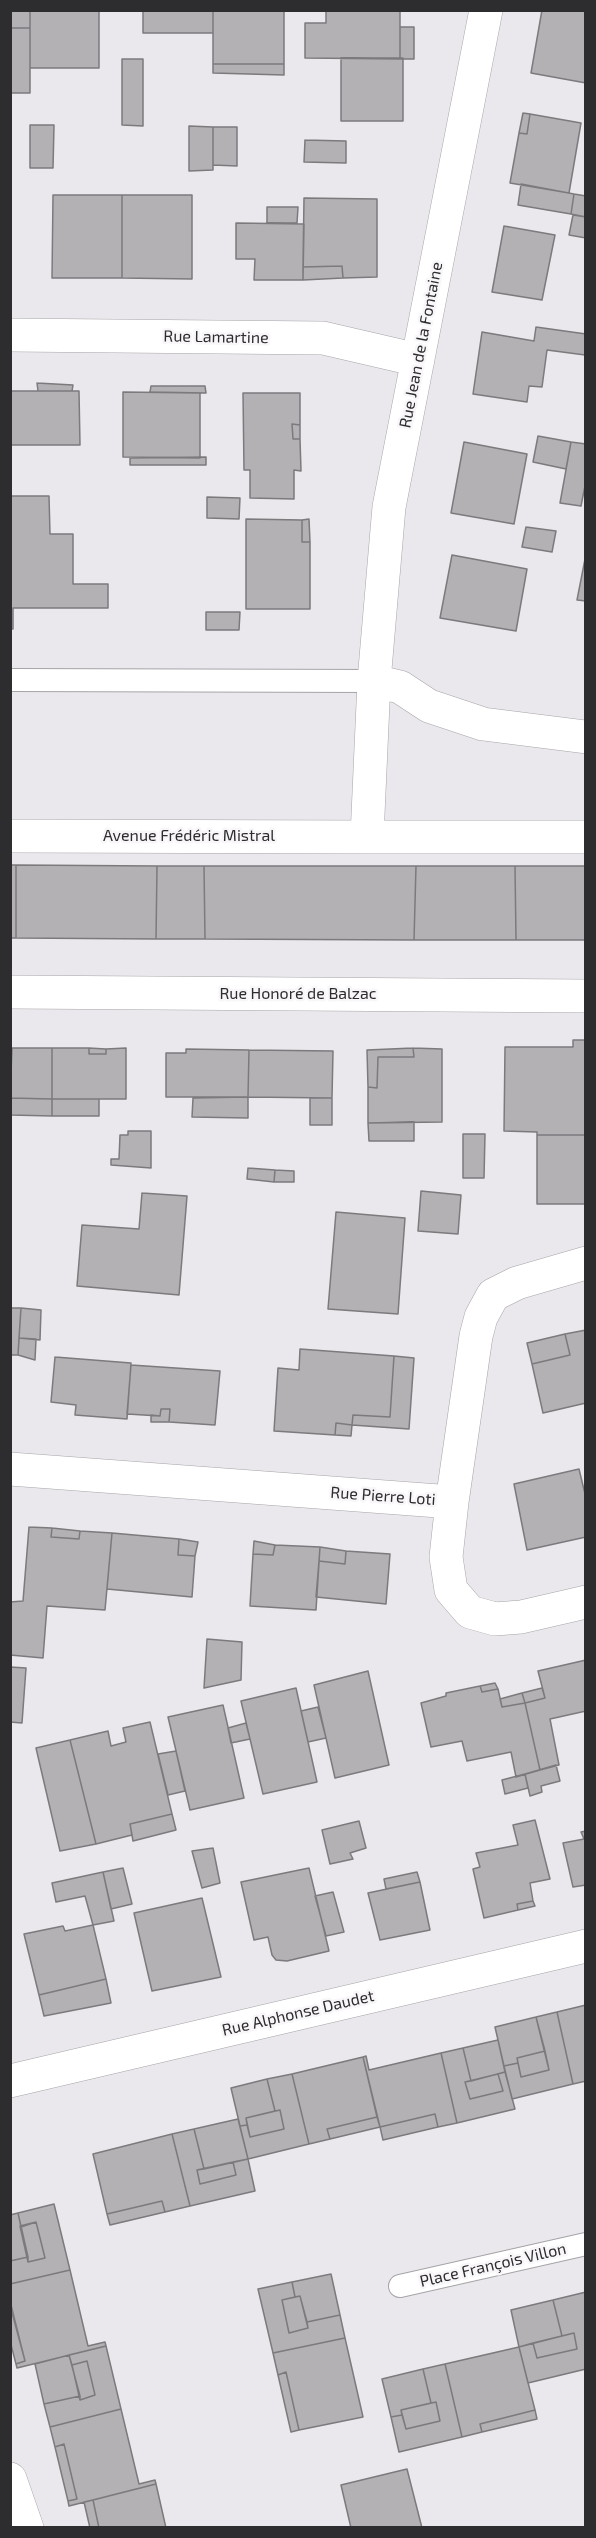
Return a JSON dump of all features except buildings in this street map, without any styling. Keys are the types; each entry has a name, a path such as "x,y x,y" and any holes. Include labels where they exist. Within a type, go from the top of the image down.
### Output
{"street":[{"name":"Rue Jean de la Fontaine","path":"374,681 389,507 486,10"},
{"name":"Rue Lamartine","path":"10,335 323,338 418,360"},
{"path":"367,837 374,681 400,687 429,706 483,724 585,737"},
{"name":"Avenue Frédéric Mistral","path":"10,836 585,837"},
{"name":"Rue Honoré de Balzac","path":"10,992 585,996"},
{"name":"Rue Pierre Loti","path":"10,1469 452,1502 476,1336 481,1317 493,1295 517,1283 583,1264"},
{"path":"452,1502 446,1557 451,1590 470,1612 495,1619 521,1617 585,1602"},
{"name":"Rue Alphonse Daudet","path":"10,2081 585,1946"},
{"path":"10,2479 27,2528"}],"lane":[{"path":"10,680 374,681"},
{"name":"Place François Villon","path":"400,2286 585,2244"}]}
